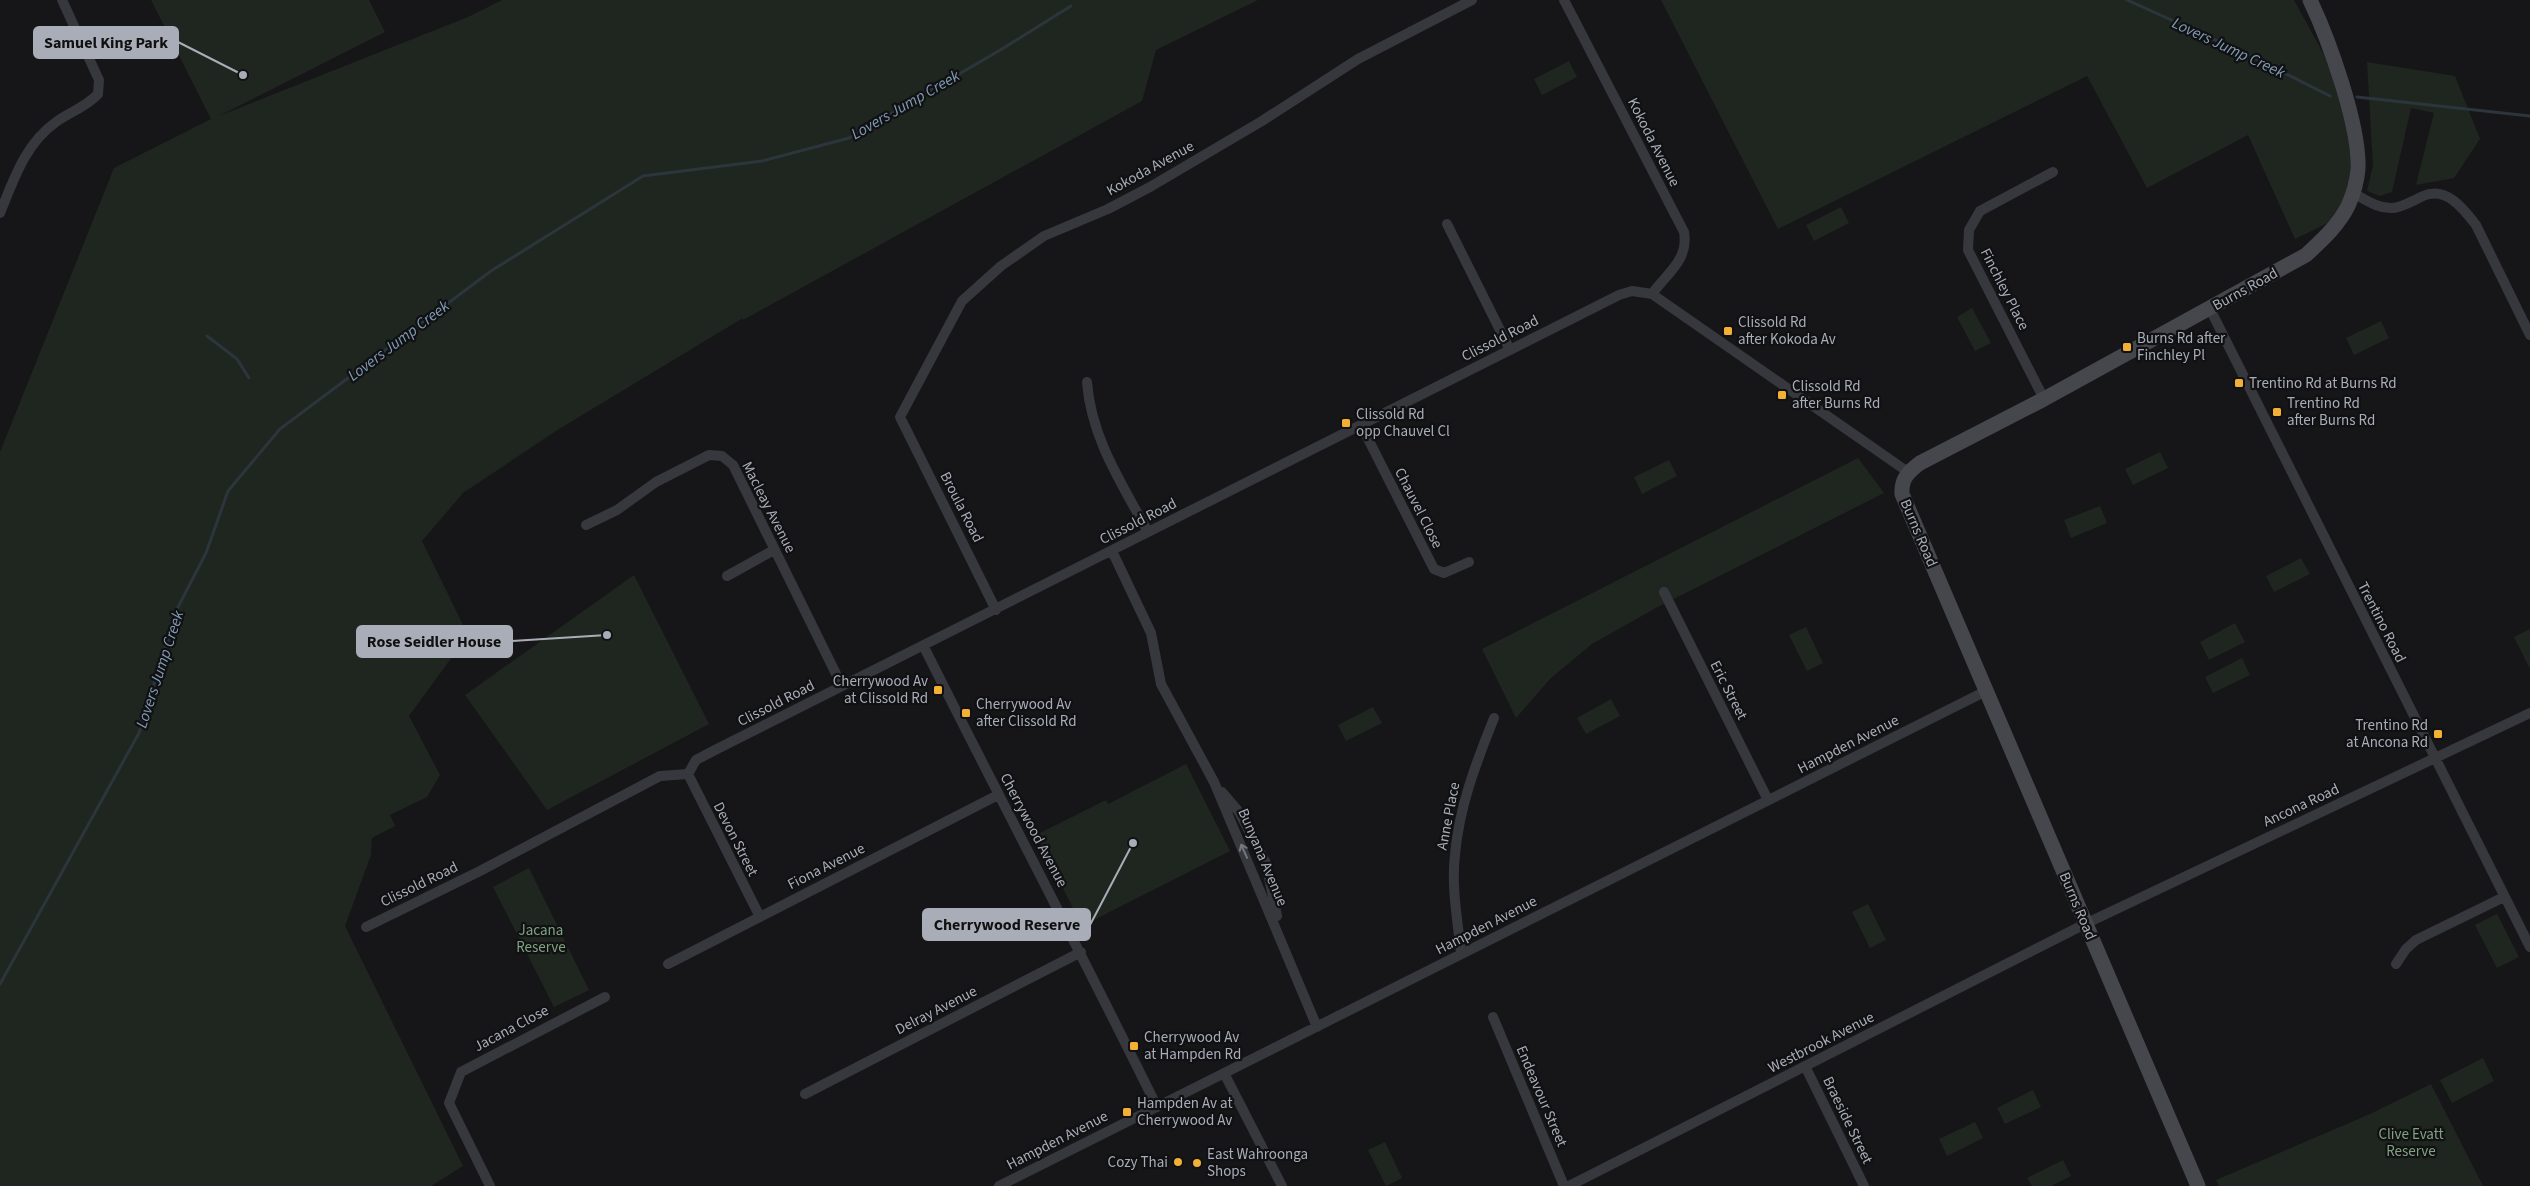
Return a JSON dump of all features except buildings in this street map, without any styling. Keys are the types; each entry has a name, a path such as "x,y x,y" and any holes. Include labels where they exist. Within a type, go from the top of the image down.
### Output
{"main road":[{"name":"Burns Road","path":"2198,1186 1902,494 1902,486 1908,472 1920,463 2044,399 2306,255 2335,228 2353,193 2358,169 2355,135 2335,65 2310,0"}],"street":[{"path":"0,213 21,164 36,138 57,121 88,105 98,94 99,80 62,0"},
{"name":"Kokoda Avenue","path":"900,418 962,301 1001,266 1044,236 1108,209 1150,188 1262,121 1358,59 1472,0"},
{"name":"Kokoda Avenue","path":"1564,0 1684,232 1684,251 1676,267 1652,294"},
{"name":"Finchley Place","path":"2044,399 1968,250 1967,239 1968,230 1980,211 2053,172"},
{"path":"2353,193 2376,205 2394,208 2427,194 2448,195 2466,212 2476,225 2530,335"},
{"path":"1447,224 1510,350"},
{"name":"Clissold Road","path":"366,927 478,872 660,776 688,774 696,760 1619,295 1632,292 1652,294"},
{"path":"1652,294 1908,472"},
{"name":"Trentino Road","path":"2210,308 2530,948"},
{"path":"1087,382 1089,403 1104,450 1148,532"},
{"name":"Broula Road","path":"900,418 996,610"},
{"name":"Chauvel Close","path":"1361,425 1434,569 1444,573 1469,562"},
{"name":"Macleay Avenue","path":"586,525 617,510 656,482 709,455 722,456 733,465 842,686"},
{"path":"727,576 774,550"},
{"name":"Bunyana Avenue","path":"1112,551 1151,633 1161,684 1214,782 1317,1027"},
{"name":"Eric Street","path":"1664,592 1768,800"},
{"name":"Cherrywood Avenue","path":"924,646 998,795 1081,952 1157,1107"},
{"name":"Hampden Avenue","path":"1000,1186 1986,691"},
{"name":"Ancona Road","path":"2086,924 2530,713"},
{"name":"Anne Place","path":"1461,954 1456,906 1454,856 1462,810 1474,768 1494,718"},
{"name":"Devon Street","path":"688,774 760,917"},
{"name":"Bunyana Avenue","path":"1214,782 1239,812 1266,863 1283,944"},
{"name":"Fiona Avenue","path":"668,964 998,795"},
{"path":"2396,964 2406,949 2416,940 2504,897"},
{"name":"Westbrook Avenue","path":"1569,1186 2086,924"},
{"name":"Delray Avenue","path":"805,1094 1081,952"},
{"name":"Jacana Close","path":"490,1186 449,1103 460,1072 605,997"},
{"name":"Endeavour Street","path":"1493,1017 1564,1186"},
{"name":"Braeside Street","path":"1805,1066 1864,1186"},
{"path":"1224,1073 1282,1186"}],"green space":[{"path":"151,0 369,0 385,32 219,116 468,17 502,0 1258,0 1156,50 1142,101 743,320 743,318 559,429 463,493 422,541 468,635 409,716 440,775 427,797 390,815 395,826 372,838 371,855 345,926 463,1166 431,1186 0,1186 0,452 114,168 211,119"},
{"path":"1661,0 2294,0 2329,64 2352,144 2348,200 2330,222 2295,239 2248,135 2147,188 2087,76 1778,229"},
{"path":"1569,61 1577,77 1542,95 1534,79"},
{"path":"2367,62 2455,76 2480,139 2454,178 2416,185 2434,113 2411,108 2392,192 2380,196 2367,191 2373,165"},
{"path":"1841,207 1849,223 1814,241 1806,225"},
{"path":"1972,308 1991,343 1975,351 1957,317"},
{"path":"2381,321 2389,338 2354,355 2346,338"},
{"path":"2160,452 2168,468 2133,485 2125,469"},
{"path":"1858,458 1884,493 1656,608 1592,644 1551,678 1516,718 1482,649"},
{"path":"1669,460 1677,476 1642,494 1634,477"},
{"path":"2100,506 2107,523 2071,538 2064,520"},
{"path":"2301,558 2310,574 2274,592 2266,576"},
{"path":"634,575 709,724 547,810 465,695"},
{"path":"2235,623 2245,642 2209,660 2200,642"},
{"path":"1806,627 1823,663 1807,671 1789,635"},
{"path":"2530,629 2530,669 2514,637"},
{"path":"2242,658 2250,675 2213,693 2205,677"},
{"path":"1611,699 1620,716 1586,734 1577,718"},
{"path":"1373,707 1382,723 1346,741 1338,725"},
{"path":"1186,764 1230,851 1082,926 1036,835 1106,800 1108,804"},
{"name":"Jacana Reserve","path":"529,868 589,990 554,1007 493,887"},
{"path":"1868,904 1886,940 1870,948 1852,912"},
{"path":"2497,914 2519,957 2497,968 2475,925"},
{"path":"2483,1058 2494,1081 2452,1103 2440,1080"},
{"name":"Clive Evatt Reserve","path":"2431,1084 2483,1186 2219,1186 2216,1180 2370,1114"},
{"path":"2033,1090 2041,1107 2005,1124 1997,1108"},
{"path":"1975,1122 1983,1138 1947,1156 1939,1139"},
{"path":"1385,1142 1402,1178 1386,1186 1368,1150"},
{"path":"2063,1160 2071,1176 2051,1186 2032,1186 2027,1178"}],"waterway":[{"name":"Lovers Jump Creek","path":"2127,0 2253,57 2330,96"},
{"name":"Lovers Jump Creek","path":"0,984 139,733 177,609 206,553 228,491 280,429 491,271 643,176 762,161 849,138 1002,49 1071,6"},
{"name":"Lovers Jump Creek","path":"2357,97 2530,116"},
{"path":"207,336 237,359 249,378"}],"place":[{"name":"Samuel King Park","path":"243,75"},
{"name":"Clissold Rd after Kokoda Av","path":"1728,331"},
{"name":"Burns Rd after Finchley Pl","path":"2127,347"},
{"name":"Trentino Rd at Burns Rd","path":"2239,383"},
{"name":"Clissold Rd after Burns Rd","path":"1782,395"},
{"name":"Trentino Rd after Burns Rd","path":"2277,412"},
{"name":"Clissold Rd opp Chauvel Cl","path":"1346,423"},
{"name":"Rose Seidler House","path":"607,635"},
{"name":"Cherrywood Av at Clissold Rd","path":"938,690"},
{"name":"Cherrywood Av after Clissold Rd","path":"966,713"},
{"name":"Trentino Rd at Ancona Rd","path":"2438,734"},
{"name":"Cherrywood Reserve","path":"1133,843"},
{"name":"Cherrywood Av at Hampden Rd","path":"1134,1046"},
{"name":"Hampden Av at Cherrywood Av","path":"1127,1112"},
{"name":"Cozy Thai","path":"1178,1162"},
{"name":"East Wahroonga Shops","path":"1197,1163"}]}
